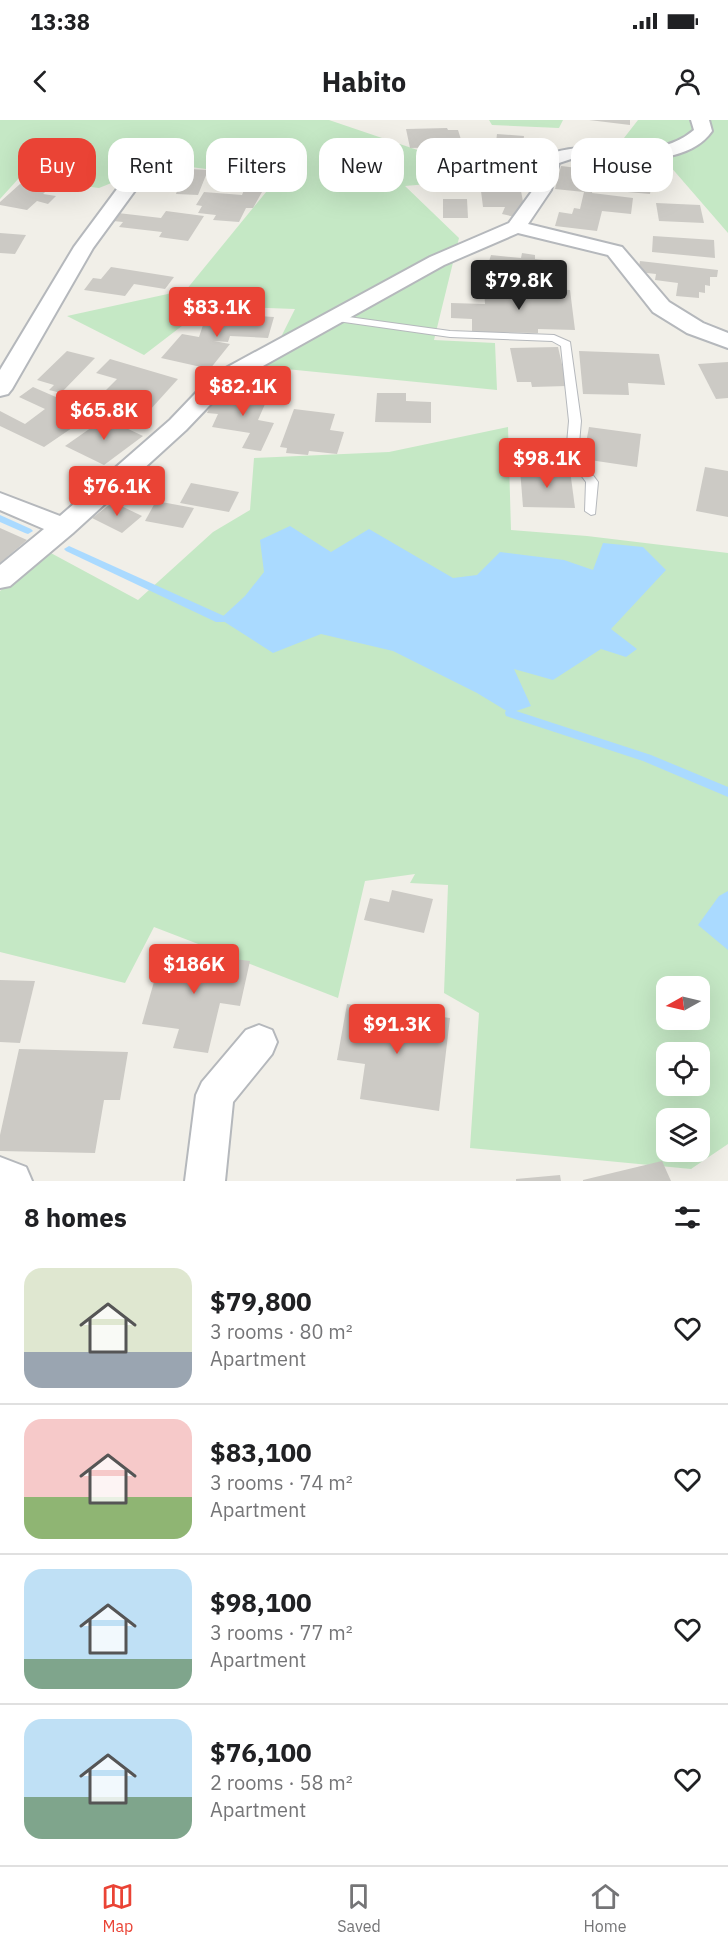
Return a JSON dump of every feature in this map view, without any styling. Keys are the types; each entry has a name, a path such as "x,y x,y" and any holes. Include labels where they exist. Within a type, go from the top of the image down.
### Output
{"street":[{"path":"0,579 178,425 221,380 437,261 516,227 542,190 551,160 565,153 624,154 668,151 695,141 703,131 700,120"},
{"path":"0,389 84,247 125,192"},
{"path":"516,227 615,250 661,307 695,328 728,341"},
{"path":"0,501 64,526"},
{"path":"206,1181 215,1095 259,1042"},
{"path":"0,1177 12,1181"}],"lane":[{"path":"334,318 450,334 554,338 566,344 575,422 573,456 592,482 591,511"}],"green space":[{"path":"0,120 329,120 382,138 319,138 319,192 404,192 404,145 416,150 416,185 405,186 459,238 434,340 495,343 497,390 266,367 295,309 208,306 144,355 67,316 186,290 266,192 307,192 307,138 206,138 206,169 194,167 194,138 108,138 108,184 99,188 96,188 96,138 18,138 18,179 0,199"},
{"path":"489,120 563,120 559,128 492,125"},
{"path":"638,120 728,120 728,233 673,170 673,138 624,138"},
{"path":"508,427 511,530 587,536 728,553 728,1144 710,1156 710,1108 656,1108 656,1162 701,1162 691,1169 470,1148 479,1013 444,993 448,885 410,883 415,874 365,881 338,998 154,927 125,983 0,952 0,591 49,552 138,600 213,532 250,510 254,458 389,452"}],"water":[{"path":"290,526 331,552 369,529 453,578 477,575 500,552 564,560 593,570 603,543 643,547 666,570 611,629 637,649 626,657 601,649 553,680 514,669 531,706 510,713 477,693 393,651 321,634 273,653 220,619 245,596 264,572 260,540"},
{"path":"728,891 728,950 698,925 719,896"}],"building":[{"path":"589,120 630,120 630,125"},
{"path":"447,128 458,130 460,138 416,138 416,148 410,148 406,129"},
{"path":"497,134 524,136 524,138 496,138"},
{"path":"561,166 571,167 571,191 559,189"},
{"path":"194,169 206,170 198,195 176,194 177,192 194,192"},
{"path":"18,186 18,192 45,192 43,194 56,196 48,204 37,201 27,210 0,205 0,202"},
{"path":"204,192 242,195 243,192 262,192 253,208 246,208 239,222 213,220 216,215 198,213 202,206 196,205"},
{"path":"481,192 521,192 524,207 519,207 515,217 502,214 505,207 483,207"},
{"path":"584,192 633,198 631,214 602,211 597,231 555,226 559,212 572,214 574,208 580,209"},
{"path":"627,192 650,192 650,194"},
{"path":"443,199 467,199 468,218 443,218"},
{"path":"656,203 700,205 704,223 659,221"},
{"path":"166,211 204,216 188,241 159,237 162,232 119,227 123,222 113,221 118,213 161,218"},
{"path":"0,233 26,235 15,254 0,253"},
{"path":"653,236 714,240 715,258 652,252"},
{"path":"522,253 535,255 535,259 562,262 559,276 540,274 539,280 485,274 491,255 521,258"},
{"path":"640,261 718,270 717,277 710,277 710,286 705,285 705,293 699,292 699,298 676,296 678,283 655,280 656,274 638,272"},
{"path":"111,267 174,277 165,289 134,284 125,296 84,290 93,278 101,279"},
{"path":"484,288 570,290 575,330 538,329 538,333 472,332 472,319 451,318 451,303 485,304"},
{"path":"207,313 274,317 268,338 230,336 228,342 214,341 230,344 210,369 161,358 182,334 199,337"},
{"path":"558,347 567,386 532,387 531,382 517,382 510,348"},
{"path":"67,351 95,358 61,393 49,390 54,385 37,380"},
{"path":"579,351 659,354 665,385 628,383 629,395 583,394"},
{"path":"110,359 178,379 149,411 137,408 123,422 94,413 44,447 0,426 0,411 25,424 45,409 19,397 33,387 65,401 68,398 82,406 97,390 104,392 117,379 96,373"},
{"path":"728,362 728,398 716,399 698,364"},
{"path":"231,390 269,395 258,420 274,423 261,451 242,448 250,433 212,427 218,414 207,413 215,396 228,398"},
{"path":"377,393 406,393 406,401 431,402 431,423 375,422"},
{"path":"294,409 335,414 330,430 344,432 337,454 309,451 308,455 286,453 287,448 280,447"},
{"path":"105,418 143,436 104,465 65,446"},
{"path":"589,427 641,434 637,467 583,459"},
{"path":"705,467 728,471 728,517 696,511"},
{"path":"520,469 570,470 575,508 523,507"},
{"path":"191,483 239,492 229,512 180,503"},
{"path":"156,501 194,508 183,528 145,521"},
{"path":"113,502 142,516 122,533 92,518"},
{"path":"0,528 27,540 0,563"},
{"path":"392,890 433,899 424,933 364,920 370,898 389,902"},
{"path":"163,950 250,961 240,1006 220,1003 208,1053 173,1048 179,1029 142,1024"},
{"path":"0,980 35,981 20,1043 0,1042"},
{"path":"347,1004 450,1018 439,1111 360,1099 365,1064 337,1060"},
{"path":"19,1049 128,1052 120,1100 104,1100 95,1153 0,1151 0,1135"},
{"path":"662,1162 671,1181 583,1181"},
{"path":"560,1175 561,1181 516,1181 516,1179"}],"waterway":[{"path":"0,518 28,531"},
{"path":"69,549 220,619"},
{"path":"510,713 647,758 728,792"}]}
